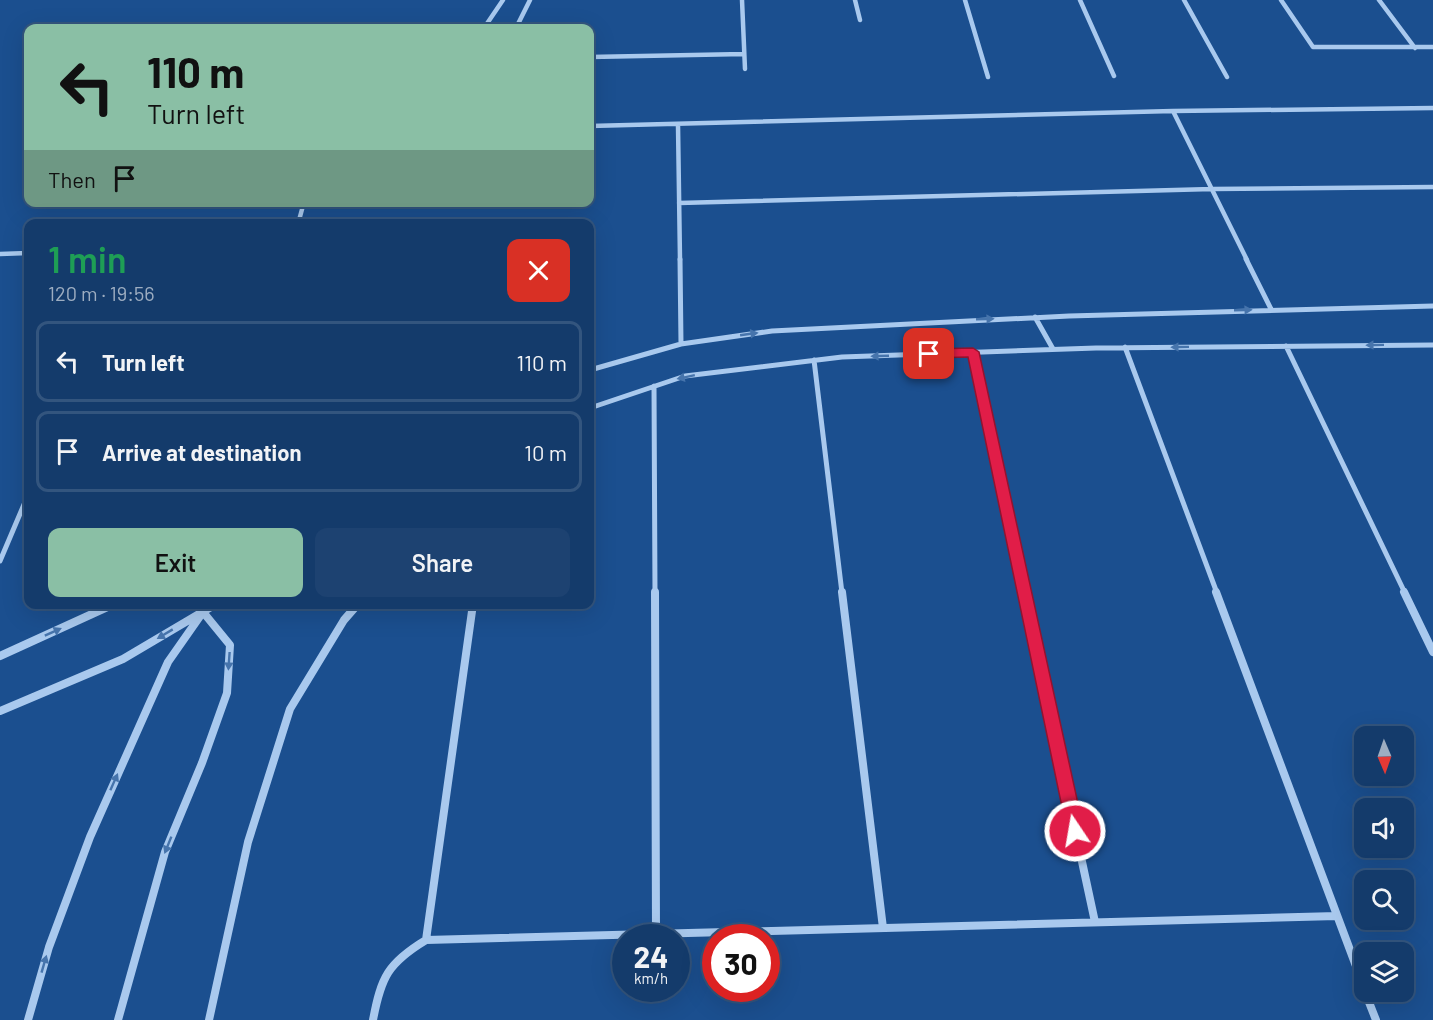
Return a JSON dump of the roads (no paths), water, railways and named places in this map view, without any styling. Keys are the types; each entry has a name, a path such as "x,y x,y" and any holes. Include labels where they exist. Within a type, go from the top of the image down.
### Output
{"street":[{"path":"487,24 503,0"},
{"path":"518,24 530,0"},
{"path":"742,0 745,69"},
{"path":"855,0 860,20"},
{"path":"965,0 988,77"},
{"path":"1080,0 1114,76"},
{"path":"1184,0 1227,77"},
{"path":"1281,0 1313,47 1433,47"},
{"path":"1379,0 1415,48"},
{"path":"594,57 744,54"},
{"path":"594,126 678,126 1173,111 1433,108"},
{"path":"1173,111 1271,309"},
{"path":"678,126 681,344"},
{"path":"679,203 1212,189 1433,187"},
{"path":"0,254 24,253"},
{"path":"594,369 681,344 772,331 1035,317 1433,306"},
{"path":"1035,317 1053,349"},
{"path":"594,407 685,376 814,360 1125,347 1433,345"},
{"path":"1286,346 1433,652"},
{"path":"1125,347 1354,962"},
{"path":"973,352 1095,922"},
{"path":"814,360 883,928"},
{"path":"654,386 656,924"},
{"path":"0,561 24,504"},
{"path":"0,656 103,609"},
{"path":"0,711 123,659 200,609"},
{"path":"28,1020 48,947 90,837 168,662 201,609"},
{"path":"118,1020 165,852 202,763 226,693 230,645 203,609"},
{"path":"209,1020 248,842 290,709 344,620 354,609"},
{"path":"426,940 472,609"},
{"path":"690,934 1337,916"},
{"path":"373,1020 380,982 399,955 426,940 612,936"},
{"path":"1369,1002 1376,1020"}]}
